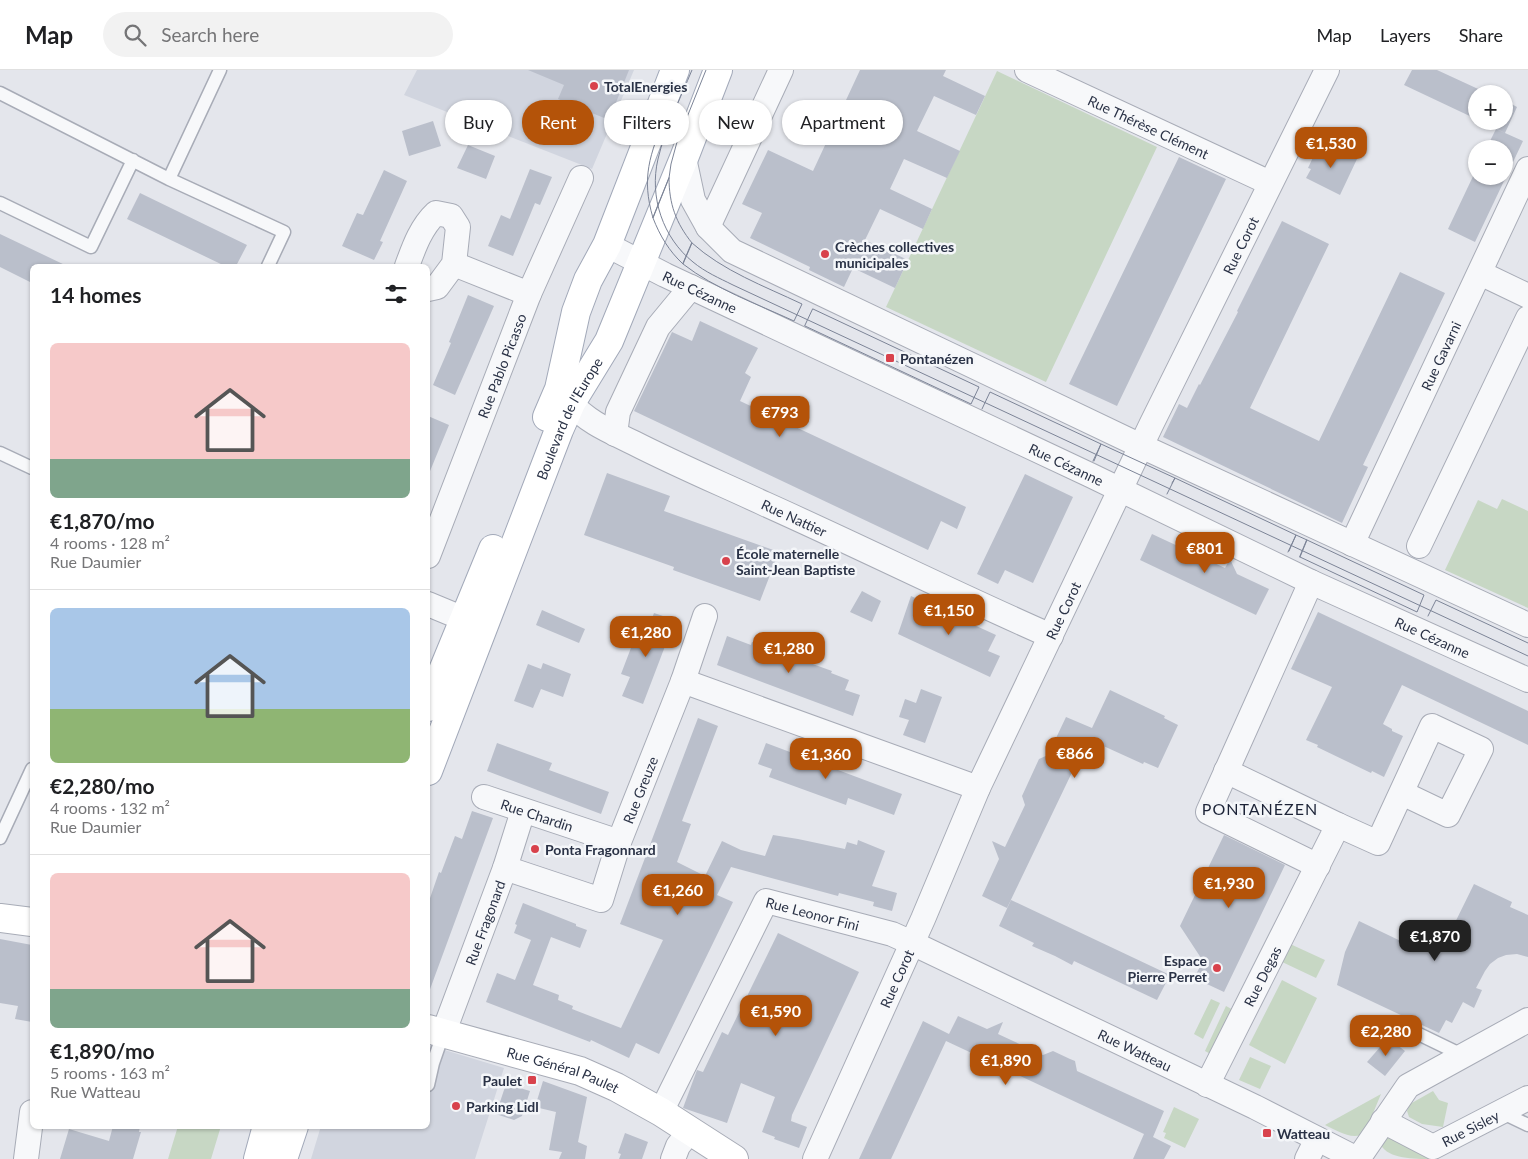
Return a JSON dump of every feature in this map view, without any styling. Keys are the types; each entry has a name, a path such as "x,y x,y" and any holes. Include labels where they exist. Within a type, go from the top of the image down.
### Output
{"main road":[{"name":"Boulevard de l'Europe","path":"430,703 473,622 571,403 609,341 718,70"},
{"name":"Boulevard de l'Europe","path":"430,764 473,622 559,389 576,312 588,280 607,245 674,72"},
{"path":"0,918 30,922"},
{"name":"Rue Général Paulet","path":"435,1032 580,1071 616,1087 661,1112 734,1159"},
{"path":"258,1159 266,1129"},
{"path":"283,1159 293,1129"}],"street":[{"path":"708,227 781,70"},
{"name":"Rue Thérèse Clément","path":"1027,70 1270,183"},
{"name":"Rue Corot","path":"815,1159 912,943 978,788 1141,446 1327,70"},
{"path":"684,158 693,200 708,227 732,251 1141,446 1528,625"},
{"name":"Rue Gavarni","path":"1352,544 1528,169"},
{"name":"Rue Pablo Picasso","path":"430,551 529,294 581,178"},
{"path":"408,264 415,243 428,221 436,214 451,216 458,227 454,264 437,286 430,288"},
{"name":"Rue Cézanne","path":"607,245 691,287 1311,582 1528,680"},
{"path":"454,264 529,294"},
{"path":"1480,273 1528,296"},
{"path":"615,434 618,412 658,327 691,287"},
{"path":"1419,546 1528,318"},
{"name":"Rue Nattier","path":"571,403 594,423 660,456 767,504 963,598 1051,636"},
{"path":"1311,582 1208,812 1318,866"},
{"path":"430,605 473,622"},
{"name":"Rue Greuze","path":"505,868 601,900 619,842 683,681 705,616"},
{"path":"683,681 978,788"},
{"path":"1226,771 1378,843 1402,793"},
{"name":"Rue Chardin","path":"484,797 619,842"},
{"name":"Rue Fragonard","path":"435,1032 505,868 523,811"},
{"name":"Rue Degas","path":"1207,1085 1338,825"},
{"name":"Rue Leonor Fini","path":"661,1112 766,901 892,934 912,943"},
{"name":"Rue Watteau","path":"912,943 1207,1085 1312,1149 1358,1159"},
{"path":"1358,1159 1408,1086 1528,1020"},
{"name":"Rue Sisley","path":"1383,1122 1432,1147 1528,1098"},
{"path":"26,1159 30,1128"},
{"path":"672,1159 678,1146 690,1131"}],"lane":[{"path":"169,178 220,70"},
{"path":"0,93 169,178 284,232 269,264"},
{"path":"0,204 91,247 133,160"},
{"path":"0,453 30,467"},
{"path":"0,838 30,773"},
{"path":"1398,1024 1464,1056"},
{"path":"430,1077 433,1064 435,1032"},
{"path":"1501,1112 1528,1125"}],"shaded area":[{"path":"417,70 634,70 621,100 604,100 604,141 592,169 531,145 594,145 594,100 522,100 522,141 512,138 512,100 445,100 445,111 404,95"},
{"name":"Parking Lidl","path":"430,1046 504,1068 475,1159 311,1159 320,1129 430,1129"}],"green space":[{"path":"997,71 1157,147 1046,382 886,307"},
{"path":"1502,499 1528,511 1528,608 1445,570 1478,500 1497,509"},
{"path":"1288,943 1325,960 1316,978 1280,961"},
{"path":"1282,980 1317,998 1285,1064 1249,1045"},
{"path":"1211,999 1220,1003 1203,1039 1194,1034"},
{"path":"1226,1006 1237,1012 1216,1057 1205,1051"},
{"path":"1250,1057 1271,1066 1260,1089 1239,1080"},
{"path":"1433,1091 1439,1100 1448,1103 1443,1127 1422,1124 1409,1117 1407,1111 1410,1104"},
{"path":"1381,1094 1369,1123 1361,1135 1347,1135 1325,1125"},
{"path":"1174,1107 1199,1119 1185,1148 1164,1138 1166,1133 1163,1132"},
{"path":"177,1129 220,1129 211,1159 168,1159"},
{"path":"1386,1137 1431,1159 1396,1156 1385,1150 1381,1145"}],"building":[{"name":"TotalEnergies","path":"528,70 629,70 617,100 604,100 604,118 594,114 594,100 558,99 564,85"},
{"path":"860,70 946,70 943,76 985,96 976,115 934,96 917,131 960,151 947,178 904,159 890,189 932,209 923,229 880,209 865,240 908,260 895,288 853,268 844,287 809,270 810,267 750,238 762,213 742,204 768,150 813,171 825,145 903,145 903,100 846,100"},
{"path":"1412,70 1437,70 1470,85 1468,115 1404,85"},
{"path":"1513,105 1517,107 1513,116"},
{"path":"433,121 441,146 409,156 402,131"},
{"path":"1496,130 1498,130 1523,141 1513,162 1513,140 1490,140"},
{"path":"1324,143 1357,159 1340,195 1306,178 1311,169 1308,168 1316,151 1319,153"},
{"path":"468,145 495,156 486,179 457,168"},
{"path":"1179,157 1226,179 1117,406 1069,384"},
{"path":"530,169 552,177 540,205 535,203 513,256 488,246 501,215 510,219"},
{"path":"384,170 407,181 380,241 383,242 374,260 342,246 357,213 363,215"},
{"path":"1469,185 1502,185 1475,242 1448,229"},
{"path":"140,193 247,245 237,264 221,264 127,219"},
{"path":"1282,221 1329,244 1250,408 1319,441 1400,272 1445,293 1363,465 1368,467 1342,523 1163,437 1179,404 1187,408 1200,385"},
{"path":"0,234 63,264 30,264 30,282 0,267"},
{"path":"468,295 494,306 455,395 433,385 451,343 449,342"},
{"path":"700,321 758,348 745,373 751,377 740,401 966,507 957,529 941,521 928,550 634,411 672,332 692,341"},
{"path":"430,417 449,425 430,471"},
{"path":"607,473 670,496 664,511 779,552 760,601 673,570 674,567 584,535"},
{"path":"1025,474 1073,497 1033,583 1005,570 998,584 977,574"},
{"path":"1152,534 1225,568 1230,559 1237,574 1269,589 1256,615 1140,560"},
{"path":"862,591 881,601 872,622 850,612"},
{"path":"911,596 996,635 988,651 1000,656 990,677 898,634"},
{"path":"542,610 585,629 579,643 536,625"},
{"path":"1318,612 1528,711 1528,745 1402,685 1383,724 1403,736 1384,777 1372,771 1371,773 1317,747 1318,745 1306,740 1332,687 1291,669"},
{"path":"654,613 675,620 643,704 622,696 630,677 621,674 634,640 643,643"},
{"path":"727,636 751,645 752,642 832,671 831,673 849,680 845,690 860,695 853,716 717,665"},
{"path":"543,663 571,674 563,697 541,689 533,708 514,701 528,664 541,669"},
{"path":"921,689 942,697 925,743 903,735 909,720 899,717 905,699 916,703"},
{"path":"1110,690 1165,716 1164,718 1178,725 1158,768 1144,762 1143,764 1088,739 1007,908 982,896 999,859 992,841 1005,847 1025,805 1022,796 1039,759 1048,755 1066,717 1092,728"},
{"path":"698,718 718,726 682,821 691,824 677,862 705,876 722,841 741,850 765,856 773,835 845,849 847,842 857,845 858,840 885,851 872,886 897,893 892,911 873,906 874,902 839,893 838,896 731,867 717,895 733,902 659,1054 636,1043 629,1058 591,1040 590,1042 486,1002 497,973 515,980 531,940 514,933 517,925 515,924 523,903 587,930 580,948 551,937 533,985 559,995 558,1000 573,1006 572,1009 621,1028 663,940 620,924"},
{"path":"497,743 552,763 549,770 609,792 601,814 487,771"},
{"path":"766,743 902,794 894,815 848,798 846,805 769,777 772,769 758,764"},
{"path":"472,811 493,818 430,989 430,898 455,836 462,839"},
{"path":"1224,835 1285,865 1224,992 1194,978 1203,961 1180,926"},
{"path":"1474,884 1512,902 1510,907 1528,915 1528,957 1517,954 1506,955 1490,964 1476,988 1482,990 1474,1008 1463,1002 1452,1023 1446,1020 1439,1033 1337,985 1345,952 1359,921 1409,945 1412,937 1441,951"},
{"path":"1011,900 1170,975 1157,1000 1074,961 1072,965 1032,946 1034,943 999,926"},
{"path":"778,933 859,972 792,1115 791,1121 807,1127 799,1148 774,1139 775,1137 762,1132 775,1097 741,1083 727,1123 683,1108 697,1070 703,1072 722,1032 728,1035"},
{"path":"0,939 30,945 30,1022 15,1019 18,1006 0,1003"},
{"path":"958,1016 987,1029 1003,1022 998,1034 1043,1055 1053,1051 1075,1061 1077,1071 1164,1111 1153,1137 1171,1146 1164,1159 1133,1159 1144,1134 946,1041 891,1159 859,1159 923,1021 949,1034"},
{"path":"1388,1038 1405,1051 1385,1076 1367,1062"},
{"path":"543,1081 587,1097 578,1142 587,1146 585,1159 559,1159 562,1152 549,1150 556,1112 535,1107"},
{"path":"506,1084 530,1091 522,1116 514,1120 496,1114"},
{"path":"69,1129 109,1141 112,1129 140,1129 139,1132 141,1132 133,1159 60,1159"},
{"path":"625,1133 648,1142 642,1159 619,1159 621,1154 618,1153"}],"tram line":[{"path":"692,70 661,148 655,188 657,202 666,229 683,252 698,266 733,285 1528,656"},
{"path":"689,112 706,70"},
{"path":"654,145 648,178 649,203 653,218 669,178 676,145"},
{"path":"669,178 670,196 674,213 692,243 683,264 665,243 653,218 669,178"},
{"path":"692,243 730,270 802,304 794,321 722,289 683,264 692,243"},
{"path":"813,309 979,387 971,404 805,326 813,309"},
{"path":"982,409 990,392 1101,444 1094,461"},
{"path":"1093,461 1101,444 1175,478 1167,494"},
{"path":"1172,483 1175,478 1296,535 1289,551"},
{"path":"1288,552 1296,535 1307,540 1300,557"},
{"path":"1307,540 1424,595 1417,612 1300,557 1307,540"},
{"path":"1428,616 1436,600 1528,643"}],"place":[{"name":"TotalEnergies","path":"594,86"},
{"name":"Crèches collectives municipales","path":"825,254"},
{"name":"Pontanézen","path":"890,358"},
{"name":"École maternelle Saint-Jean Baptiste","path":"726,561"},
{"name":"Ponta Fragonnard","path":"535,849"},
{"name":"Espace Pierre Perret","path":"1217,968"},
{"name":"Paulet","path":"532,1080"},
{"name":"Parking Lidl","path":"456,1106"},
{"name":"Watteau","path":"1267,1133"}],"district":[{"name":"PONTANÉZEN","path":"1260,808"}]}
